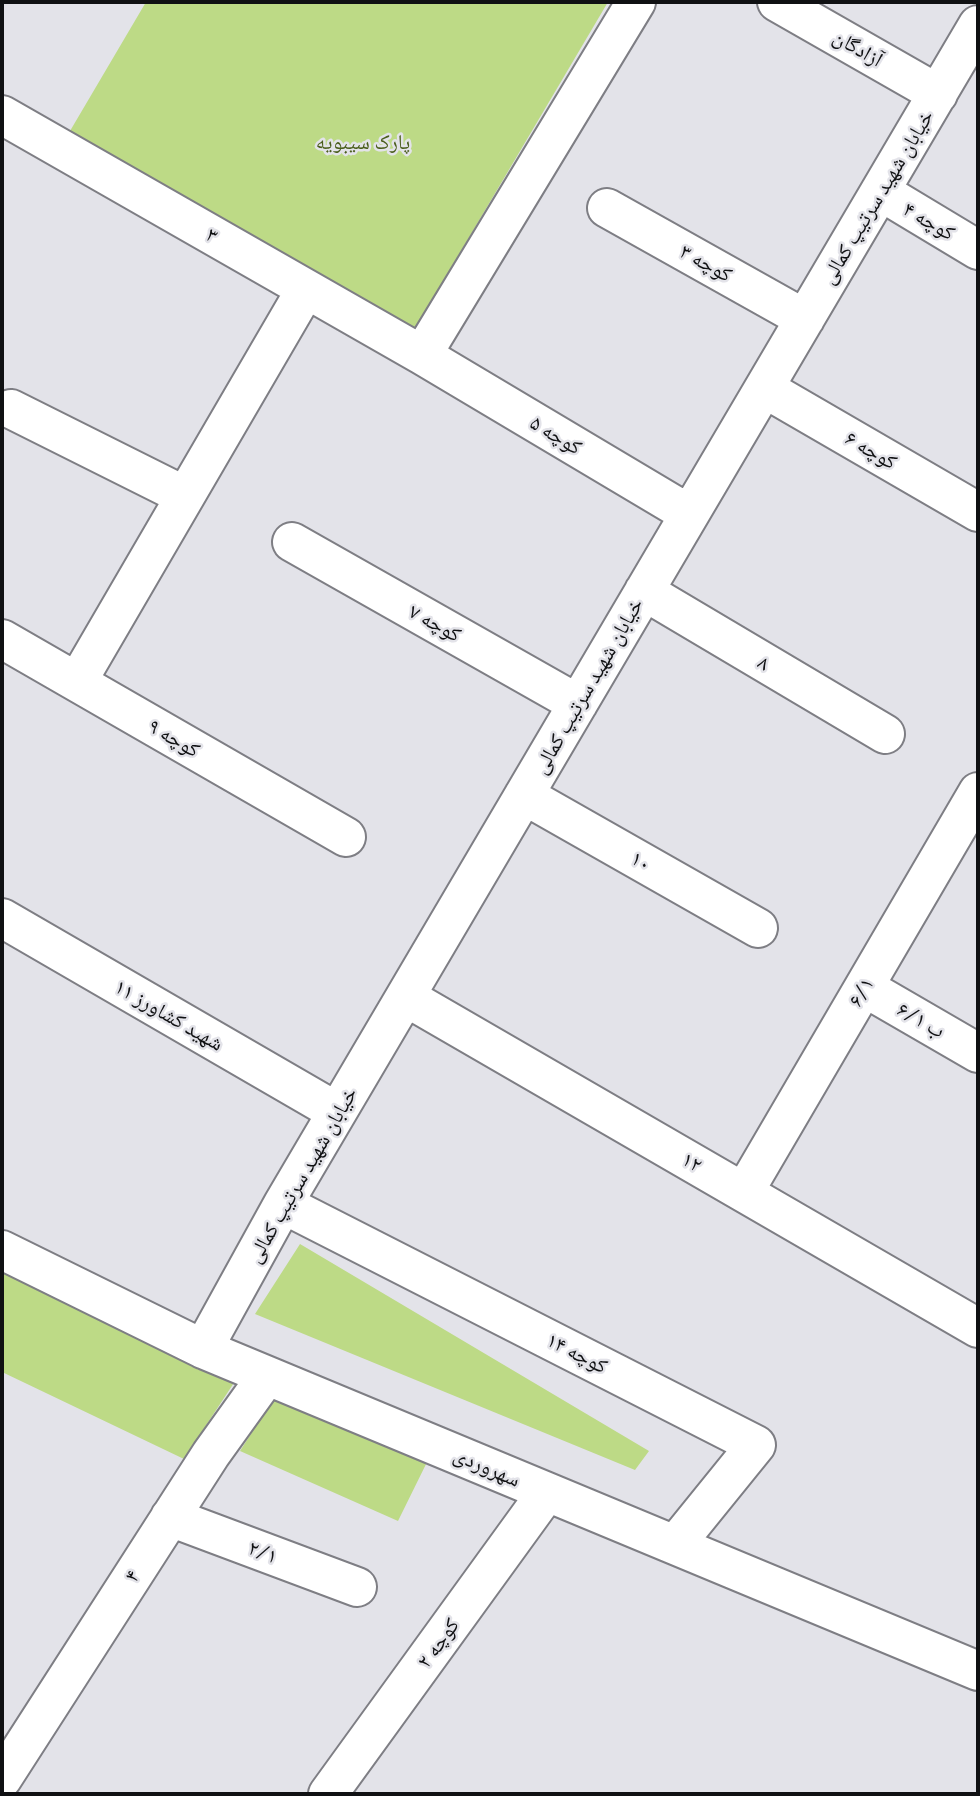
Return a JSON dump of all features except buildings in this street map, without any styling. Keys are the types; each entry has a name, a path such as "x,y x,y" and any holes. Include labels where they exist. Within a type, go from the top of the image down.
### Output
{"street":[{"path":"422,355 636,2"},
{"name":"آزادگان","path":"777,2 938,94"},
{"name":"خیابان شهید سرتیپ کمالی","path":"203,1349 283,1204 978,25"},
{"name":"۳","path":"2,115 422,355"},
{"name":"کوچه ۴","path":"880,191 978,250"},
{"name":"کوچه ۳","path":"607,208 805,318"},
{"path":"77,682 306,289"},
{"name":"کوچه ۵","path":"422,355 689,514"},
{"name":"کوچه ۶","path":"764,388 978,512"},
{"path":"11,409 186,496"},
{"name":"کوچه ۷","path":"292,542 578,704"},
{"name":"۸","path":"644,591 885,734"},
{"name":"کوچه ۹","path":"2,639 346,837"},
{"name":"۶/۱","path":"744,1192 978,792"},
{"name":"۱۰","path":"524,795 758,928"},
{"name":"۱۱ شهید کشاورز","path":"2,918 337,1112"},
{"name":"۶/۱ ب","path":"864,987 978,1053"},
{"name":"۱۲","path":"406,997 978,1328"},
{"name":"کوچه ۱۴","path":"283,1204 756,1445 675,1545"},
{"name":"سهروردی","path":"2,1250 203,1349 978,1671"},
{"name":"۴","path":"2,1779 211,1454 267,1376"},
{"name":"کوچه ۲","path":"328,1794 547,1492"},
{"name":"۲/۱","path":"170,1517 357,1587"}],"green space":[{"name":"پارک سیبویه","path":"146,2 608,2 412,334 70,131"},
{"path":"300,1244 649,1451 635,1470 255,1314"},
{"path":"2,1264 243,1369 184,1459 2,1372"},
{"path":"276,1394 431,1454 398,1521 240,1451"}]}
